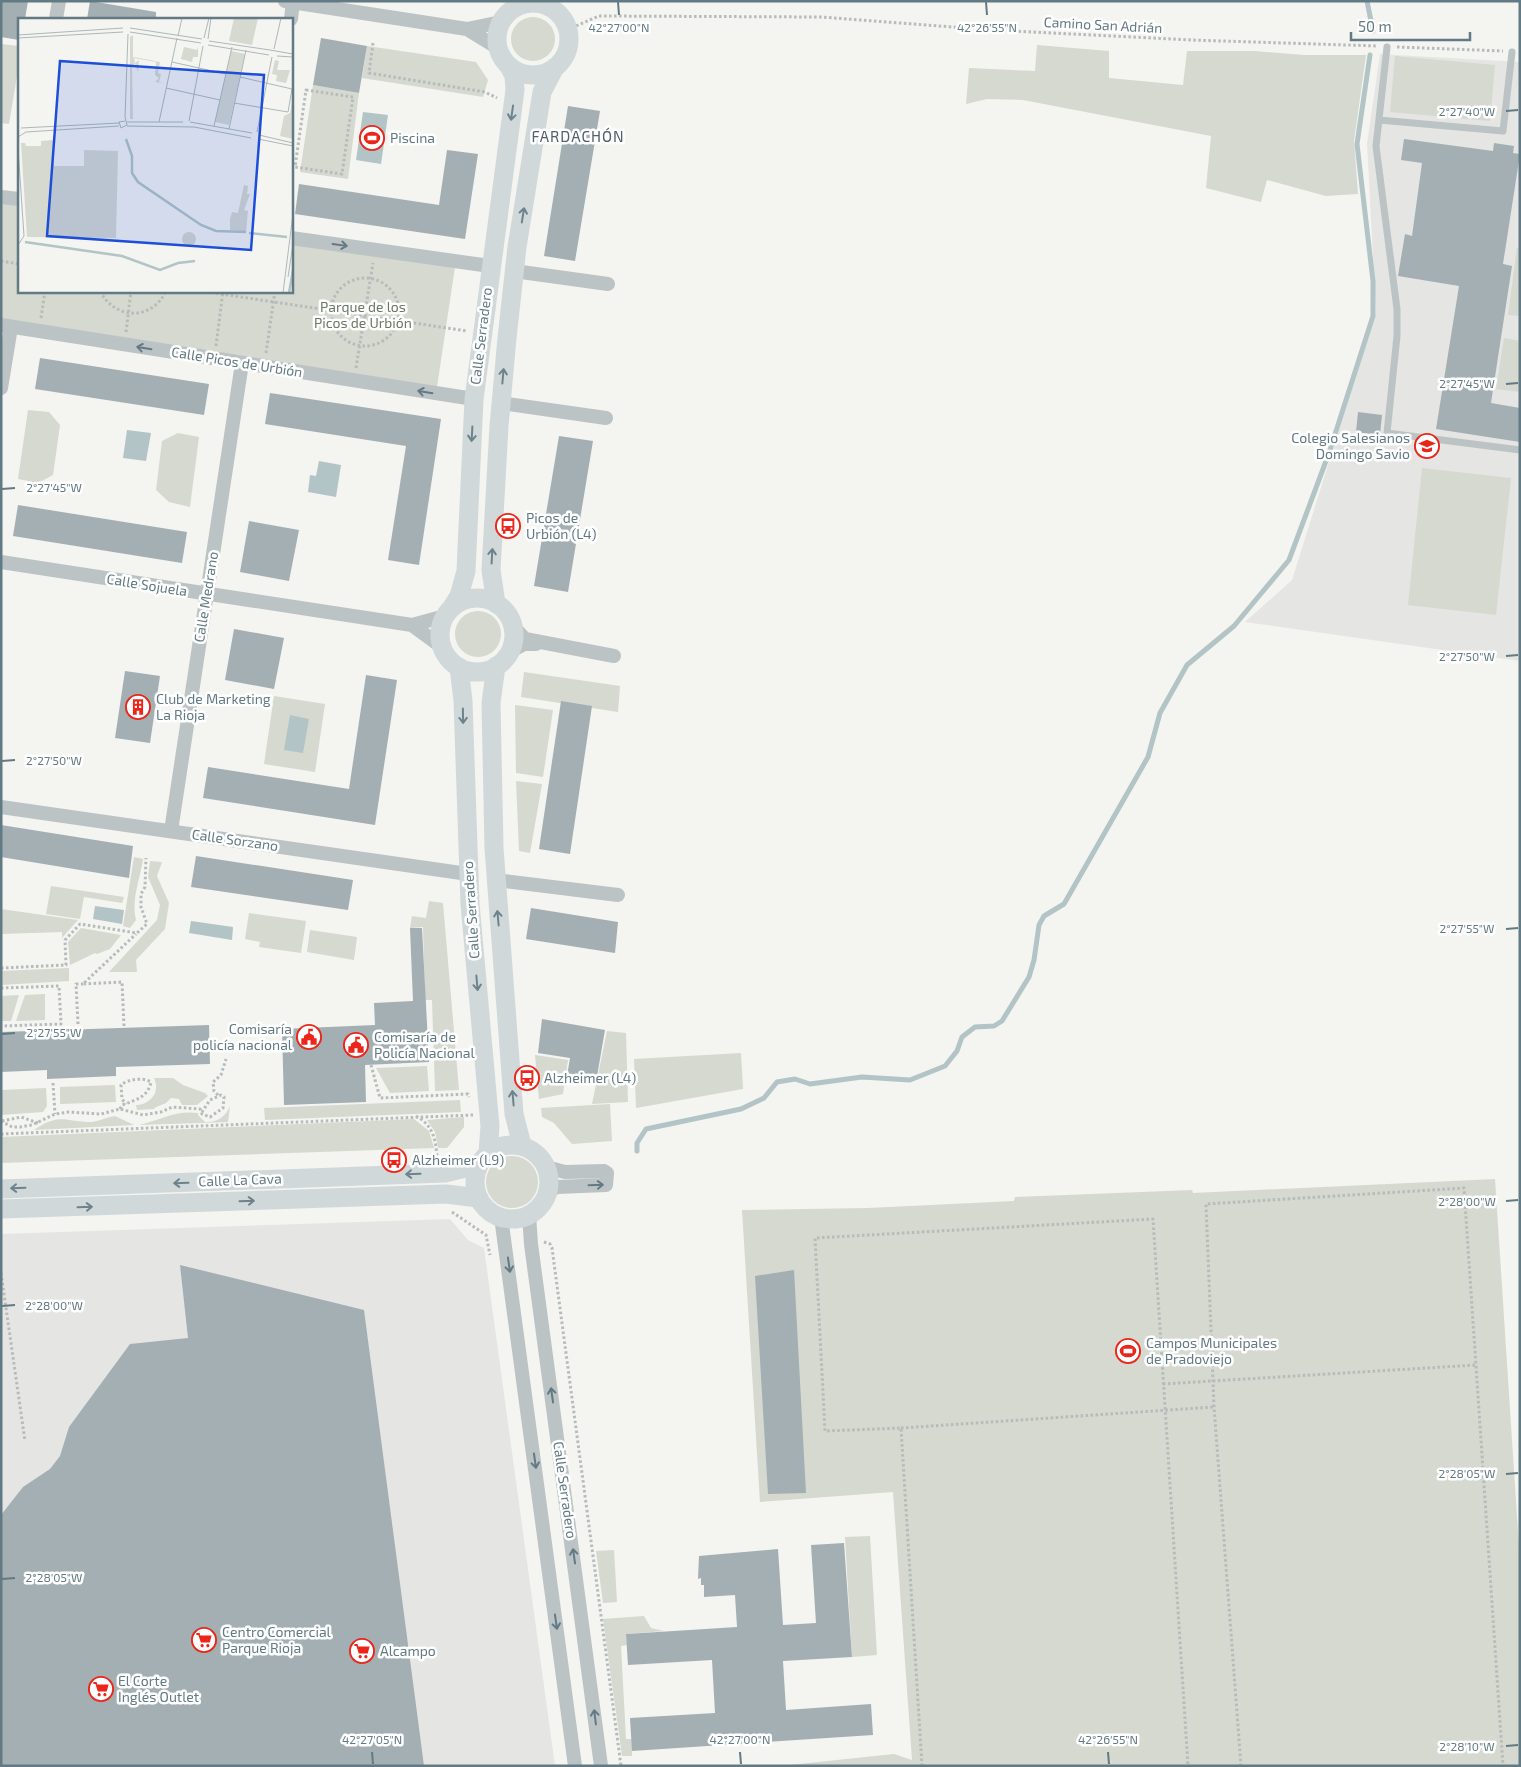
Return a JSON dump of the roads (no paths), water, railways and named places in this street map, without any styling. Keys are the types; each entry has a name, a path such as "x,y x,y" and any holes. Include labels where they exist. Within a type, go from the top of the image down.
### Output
{"main road":[{"path":"521,3 552,5 564,22 567,30 567,50 555,67 546,72 532,75 517,72 509,66 498,48 497,36 501,22 511,10 521,3"},
{"name":"Calle Serradero","path":"448,612 459,596 466,571 474,399 490,266 514,107 515,82 509,66"},
{"name":"Calle Serradero","path":"496,604 491,570 501,403 514,271 542,92 555,67"},
{"path":"474,598 496,604 509,617 512,625 512,644 509,652 496,666 478,672 459,667 452,662 442,648 441,626 448,612 474,598"},
{"name":"Calle Serradero","path":"496,666 491,703 496,880 514,1114 522,1145"},
{"name":"Calle Serradero","path":"459,667 463,701 468,874 483,1159"},
{"path":"504,1145 522,1145 536,1154 546,1167 549,1179 548,1191 541,1205 529,1215 516,1219 501,1217 488,1210 478,1198 474,1182 483,1159 504,1145"},
{"name":"Calle La Cava","path":"1,1189 445,1173 483,1159"},
{"name":"Calle La Cava","path":"1,1209 446,1194 478,1198"}],"street":[{"path":"56,18 59,1"},
{"path":"291,18 291,2 467,29 501,22"},
{"path":"467,29 498,48"},
{"path":"1,197 18,199"},
{"path":"292,238 490,266"},
{"path":"514,271 608,284"},
{"path":"1,388 6,326"},
{"name":"Calle Picos de Urbión","path":"6,326 474,399"},
{"name":"Calle Medrano","path":"171,831 242,363"},
{"path":"501,403 606,418"},
{"name":"Calle Sojuela","path":"1,562 412,625 448,612"},
{"name":"Calle Sojuela","path":"412,625 442,648"},
{"path":"512,625 525,639 614,656"},
{"path":"509,652 524,644 549,644"},
{"name":"Calle Sorzano","path":"1,807 468,874"},
{"path":"496,880 618,895"},
{"path":"546,1167 565,1172 604,1171 607,1173 608,1180 606,1184 557,1187 548,1191"},
{"name":"Calle Serradero","path":"529,1215 531,1244 602,1766"},
{"name":"Calle Serradero","path":"501,1217 575,1766"}],"lane":[{"path":"1387,47 1376,146 1397,309 1397,336 1387,433 1520,450"},
{"path":"1379,120 1503,131 1512,52"}],"waterway":[{"path":"1367,1 1373,31"},
{"path":"637,1151 637,1143 646,1129 741,1109 764,1098 777,1082 795,1079 810,1084 862,1077 910,1080 945,1066 957,1051 962,1037 975,1027 994,1026 1002,1021 1029,977 1034,960 1039,925 1044,916 1064,904 1148,757 1160,713 1187,665 1234,626 1289,560 1329,453 1373,316 1373,281 1357,144 1370,55"}],"place":[{"name":"Piscina","path":"372,138"},
{"name":"Colegio Salesianos Domingo Savio","path":"1427,446"},
{"name":"Picos de Urbión (L4)","path":"508,526"},
{"name":"Club de Marketing La Rioja","path":"138,707"},
{"name":"Comisaría policía nacional","path":"309,1037"},
{"name":"Comisaría de Policía Nacional","path":"356,1045"},
{"name":"Alzheimer (L4)","path":"527,1078"},
{"name":"Alzheimer (L9)","path":"394,1160"},
{"name":"Campos Municipales de Pradoviejo","path":"1128,1351"},
{"name":"Centro Comercial Parque Rioja","path":"204,1640"},
{"name":"Alcampo","path":"362,1651"},
{"name":"El Corte Inglés Outlet","path":"101,1689"}],"district":[{"name":"FARDACHÓN","path":"578,137"}],"park label":[{"name":"Parque de los Picos de Urbión","path":"363,316"}]}
